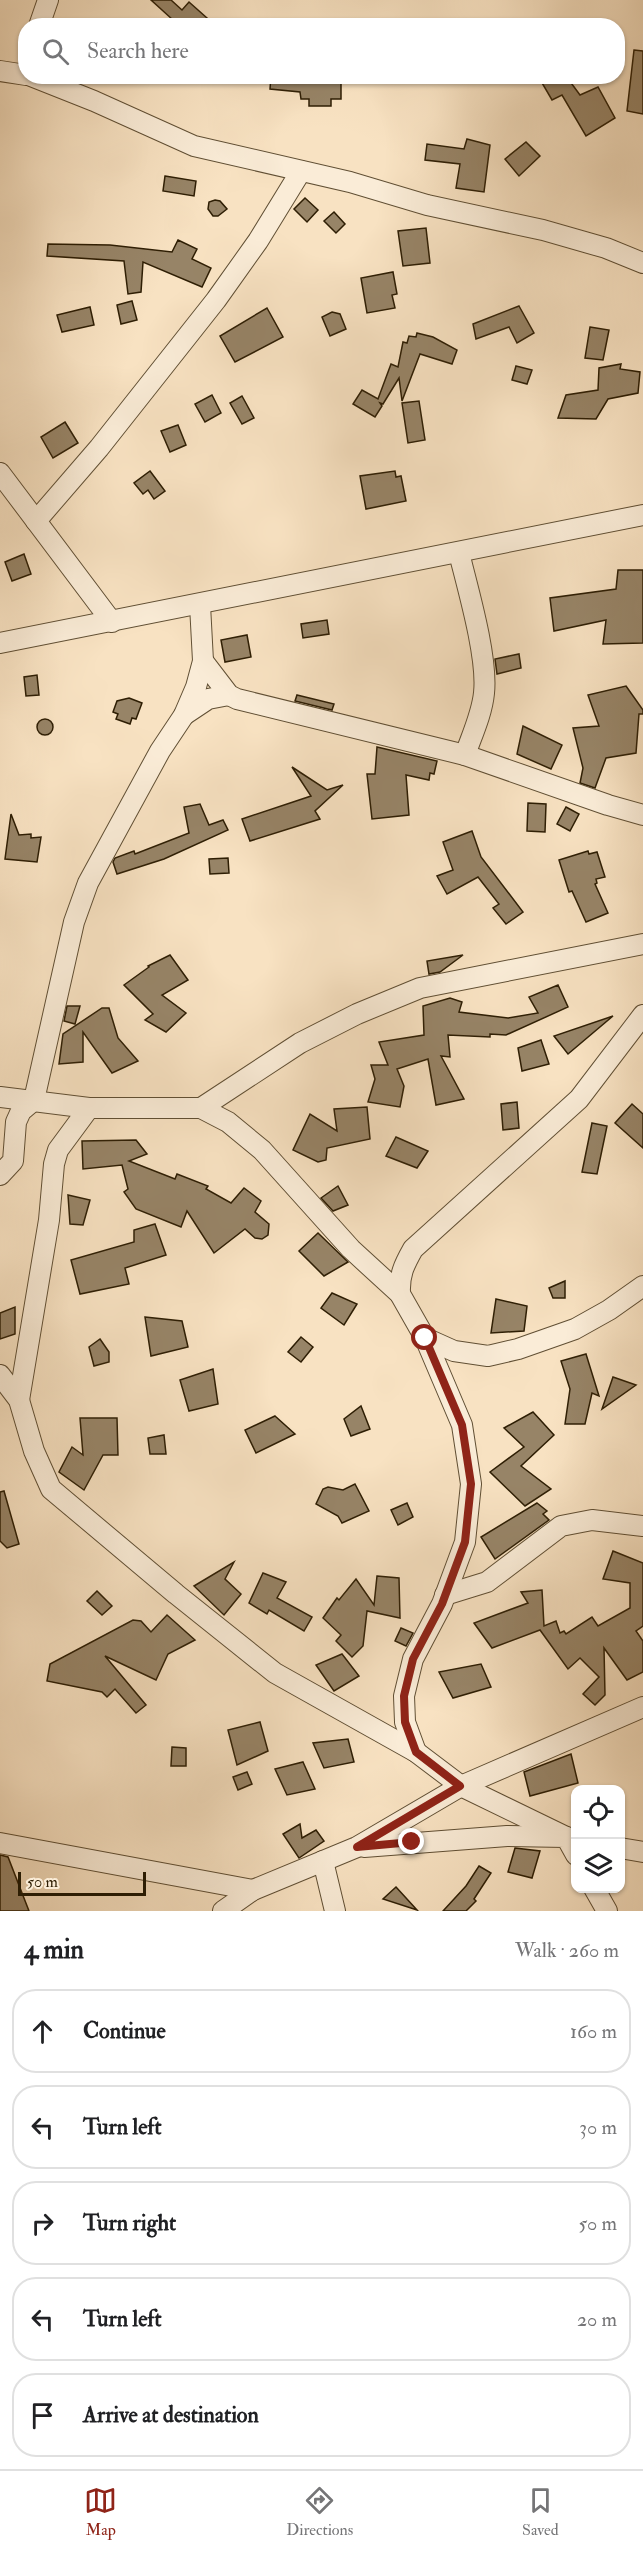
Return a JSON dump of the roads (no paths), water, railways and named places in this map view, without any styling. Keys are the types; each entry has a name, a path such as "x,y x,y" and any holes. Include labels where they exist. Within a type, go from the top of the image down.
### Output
{"street":[{"path":"42,18 48,0"},
{"path":"0,71 18,72"},
{"path":"53,84 194,146 350,182 427,205 543,230 606,248 643,263"},
{"path":"36,521 99,448 216,300 258,241 301,171"},
{"path":"0,473 112,622"},
{"path":"0,643 643,515"},
{"path":"459,553 482,660 485,691 482,707 465,755"},
{"path":"0,1175 13,1161 14,1135 18,1117 21,1111 34,1100 74,922 88,883 160,751 184,715 203,661 200,605"},
{"path":"203,661 229,695"},
{"path":"184,715 208,699 229,695 284,712 465,755 643,815"},
{"path":"201,1108 300,1043 357,1014 420,988 643,944"},
{"path":"400,1294 399,1281 402,1267 412,1250 579,1099 643,1015"},
{"path":"0,1097 89,1108 201,1108 228,1122 262,1150 351,1249 400,1294 425,1338 462,1425 471,1484 465,1542 445,1595 413,1659 404,1696 405,1722 416,1752"},
{"path":"19,1401 49,1220 54,1164 58,1150 89,1108"},
{"path":"425,1338 454,1351 488,1356 518,1349 575,1329 609,1310 643,1286"},
{"path":"0,1375 19,1401 34,1451 51,1489 275,1673 416,1752 460,1786 571,1843"},
{"path":"445,1595 487,1582 561,1526 592,1520 643,1526"},
{"path":"223,1911 254,1890 357,1847 460,1786 643,1707"},
{"path":"357,1847 507,1836 571,1844"},
{"path":"0,1843 254,1890"},
{"path":"625,1849 643,1852"},
{"path":"323,1861 335,1911"},
{"path":"597,1893 607,1911"}]}
